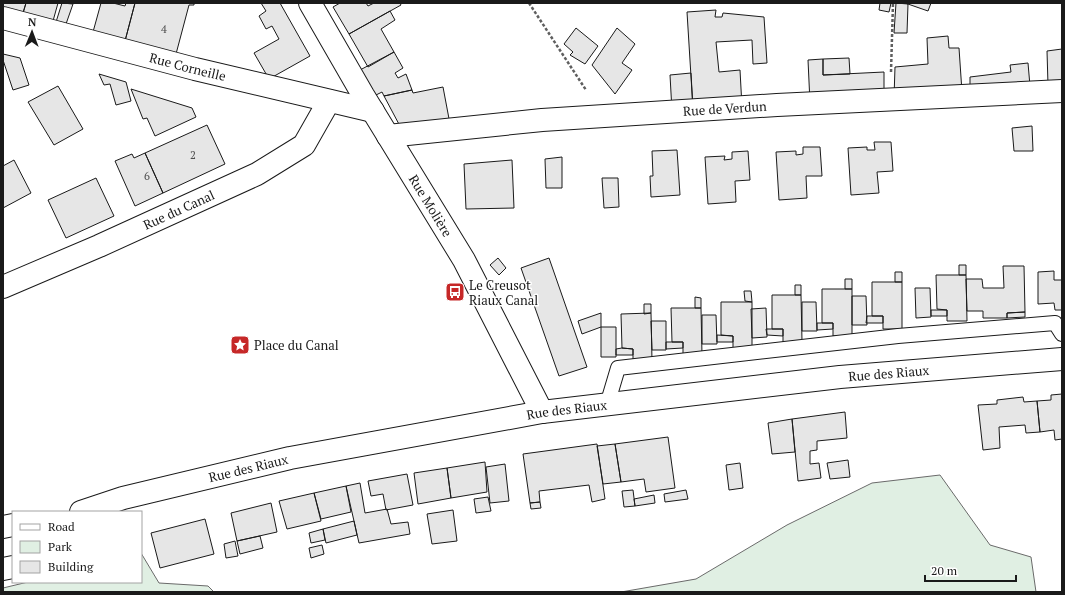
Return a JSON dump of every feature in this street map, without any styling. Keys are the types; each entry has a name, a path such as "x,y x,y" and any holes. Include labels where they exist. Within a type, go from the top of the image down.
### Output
{"street":[{"name":"Rue Molière","path":"310,3 373,111 464,260 542,412"},
{"name":"Rue Corneille","path":"3,18 195,69 373,111"},
{"name":"Rue de Verdun","path":"388,136 542,120 1062,91"},
{"name":"Rue du Canal","path":"3,287 99,246 257,174 304,145 329,100"},
{"name":"Rue des Riaux","path":"84,511 123,498 290,458 542,412 607,406 840,377 1062,359"}],"lane":[{"path":"607,406 618,368 898,336 1055,322 1062,334"}],"path":[{"path":"529,3 603,116"},
{"path":"892,100 891,50 893,3"}],"green space":[{"path":"940,475 990,545 1031,557 1036,592 621,592 696,579 787,525 872,483"},
{"path":"142,555 159,583 208,586 214,592 3,592 3,588 24,583 142,583"}],"building":[{"path":"3,3 26,3 23,13 3,8"},
{"path":"26,3 58,3 53,21 23,13"},
{"path":"62,3 73,4 66,24 56,22"},
{"path":"101,3 113,3 125,6 126,3 135,3 125,41 93,32"},
{"path":"135,3 194,3 194,5 189,5 176,54 125,41"},
{"path":"261,3 280,3 310,56 269,79 254,53 279,39 272,26 266,29 259,16 266,11"},
{"path":"340,3 366,3 368,6 374,3 400,3 401,5 349,34 333,7"},
{"path":"880,3 891,3 889,12 879,10"},
{"path":"896,3 908,4 907,33 894,33"},
{"path":"905,3 931,3 928,11"},
{"path":"716,10 715,17 722,17 723,13 764,17 767,63 753,64 752,40 716,42 719,72 740,70 742,107 693,109 687,12"},
{"path":"390,11 395,20 381,29 394,52 368,67 349,34"},
{"path":"576,28 598,46 585,64 570,55 573,52 564,44"},
{"path":"617,28 635,44 622,63 632,70 615,94 592,65"},
{"path":"948,36 949,48 959,48 962,92 894,98 895,67 928,64 927,38"},
{"path":"1062,49 1062,83 1048,85 1047,51"},
{"path":"394,52 403,68 395,73 398,78 406,74 412,90 384,96 382,92 374,96 360,70"},
{"path":"3,54 20,58 29,85 13,90 3,60"},
{"path":"849,58 850,74 823,75 823,59"},
{"path":"823,59 823,75 884,72 884,99 810,103 808,60"},
{"path":"1028,63 1030,86 970,91 970,77 1011,72 1010,65"},
{"path":"691,73 693,109 672,111 670,75"},
{"path":"99,74 126,82 131,101 116,105 110,84 104,85"},
{"path":"58,86 83,129 54,145 28,102"},
{"path":"443,87 450,124 401,128 384,96 412,90 413,93"},
{"path":"131,89 192,108 196,117 155,136 147,118 143,119"},
{"path":"207,125 225,164 163,193 145,153"},
{"path":"1032,126 1033,151 1014,151 1012,128"},
{"path":"874,142 891,142 893,171 877,172 879,193 851,195 848,148 867,147 867,150 875,150"},
{"path":"803,147 820,147 822,176 806,176 807,198 779,200 776,152 796,151 796,155 803,154"},
{"path":"677,150 680,195 651,197 650,176 653,176 652,151"},
{"path":"748,151 750,180 735,181 736,202 708,204 705,157 725,156 724,160 732,159 732,152"},
{"path":"145,153 163,193 135,206 115,161 132,154 134,158"},
{"path":"562,157 562,188 546,188 545,159"},
{"path":"14,160 31,193 3,208 3,166"},
{"path":"512,160 514,208 466,209 464,164"},
{"path":"96,178 114,216 66,238 48,200"},
{"path":"602,178 618,178 619,207 604,208"},
{"path":"498,258 506,268 499,275 490,265"},
{"path":"549,258 587,367 559,376 521,268"},
{"path":"959,265 966,265 966,275 959,275"},
{"path":"1003,266 1024,266 1025,312 1007,313 1007,318 983,318 983,311 967,311 966,279 982,279 983,288 1004,288"},
{"path":"1054,271 1054,280 1062,280 1062,310 1055,310 1054,303 1038,304 1038,272"},
{"path":"895,272 902,272 902,282 895,282"},
{"path":"936,275 966,275 967,321 947,321 947,310 937,309"},
{"path":"845,279 852,279 852,289 845,289"},
{"path":"872,282 902,282 902,329 883,329 883,316 872,316"},
{"path":"795,285 801,285 801,295 795,295"},
{"path":"915,288 930,288 931,317 916,318"},
{"path":"822,289 852,289 852,336 833,336 833,323 822,323"},
{"path":"744,291 751,291 752,302 745,301"},
{"path":"772,295 801,295 802,341 783,342 783,329 772,329"},
{"path":"852,296 866,296 867,325 852,325"},
{"path":"695,297 701,298 701,308 695,308"},
{"path":"721,302 752,302 752,348 733,348 733,336 721,335"},
{"path":"802,302 816,302 817,331 802,331"},
{"path":"644,304 651,304 651,313 644,314"},
{"path":"671,308 701,308 702,355 683,355 683,342 672,342"},
{"path":"766,308 767,337 752,338 751,309"},
{"path":"931,310 947,310 947,316 931,316"},
{"path":"1025,312 1025,317 1007,318 1007,313"},
{"path":"601,313 601,327 582,334 578,321"},
{"path":"651,313 652,361 633,361 633,349 622,348 621,314"},
{"path":"702,315 716,315 717,344 702,344"},
{"path":"867,316 883,316 883,323 866,323"},
{"path":"651,321 666,321 666,350 652,350"},
{"path":"817,323 833,323 833,329 817,330"},
{"path":"601,327 616,327 616,357 601,357"},
{"path":"766,329 783,329 783,336 767,335"},
{"path":"717,335 733,336 733,342 717,342"},
{"path":"666,342 683,342 683,348 666,349"},
{"path":"616,349 633,349 633,355 616,355"},
{"path":"1062,394 1062,439 1055,440 1054,430 1040,432 1037,401 1051,400 1051,395"},
{"path":"1023,397 1024,402 1037,401 1040,432 1026,433 1025,425 999,427 1000,448 983,450 978,405 997,404 997,400"},
{"path":"845,412 847,438 817,441 817,450 810,451 810,464 819,463 821,478 798,481 792,419"},
{"path":"792,419 795,452 772,454 768,423"},
{"path":"668,437 675,488 646,492 644,479 621,482 615,444"},
{"path":"597,444 605,499 592,502 589,485 539,491 540,502 530,503 523,454"},
{"path":"615,444 621,482 603,484 597,446"},
{"path":"848,460 850,477 830,479 827,463"},
{"path":"485,462 487,492 451,498 447,468"},
{"path":"740,463 743,488 729,490 726,465"},
{"path":"505,464 509,501 490,503 486,467"},
{"path":"447,468 451,498 418,504 414,473"},
{"path":"407,474 413,505 386,510 383,494 371,496 368,481"},
{"path":"360,483 365,513 387,509 391,524 408,522 410,534 359,543 346,486"},
{"path":"346,486 351,512 321,519 314,493"},
{"path":"633,490 635,506 624,507 622,491"},
{"path":"686,490 688,499 665,502 664,494"},
{"path":"314,493 321,521 287,529 279,501"},
{"path":"654,495 655,503 635,506 634,499"},
{"path":"488,497 491,511 476,513 474,499"},
{"path":"540,502 541,508 531,509 530,503"},
{"path":"271,503 277,532 237,541 231,513"},
{"path":"453,510 457,541 432,544 427,514"},
{"path":"205,519 214,554 160,568 151,533"},
{"path":"354,521 357,535 326,543 323,529"},
{"path":"323,529 325,540 311,543 309,533"},
{"path":"260,536 263,548 240,554 237,541"},
{"path":"235,541 238,556 226,558 224,544"},
{"path":"322,545 324,554 311,558 309,548"}],"place":[{"name":"Le Creusot Riaux Canal","path":"455,292"},
{"name":"Place du Canal","path":"240,345"}]}
